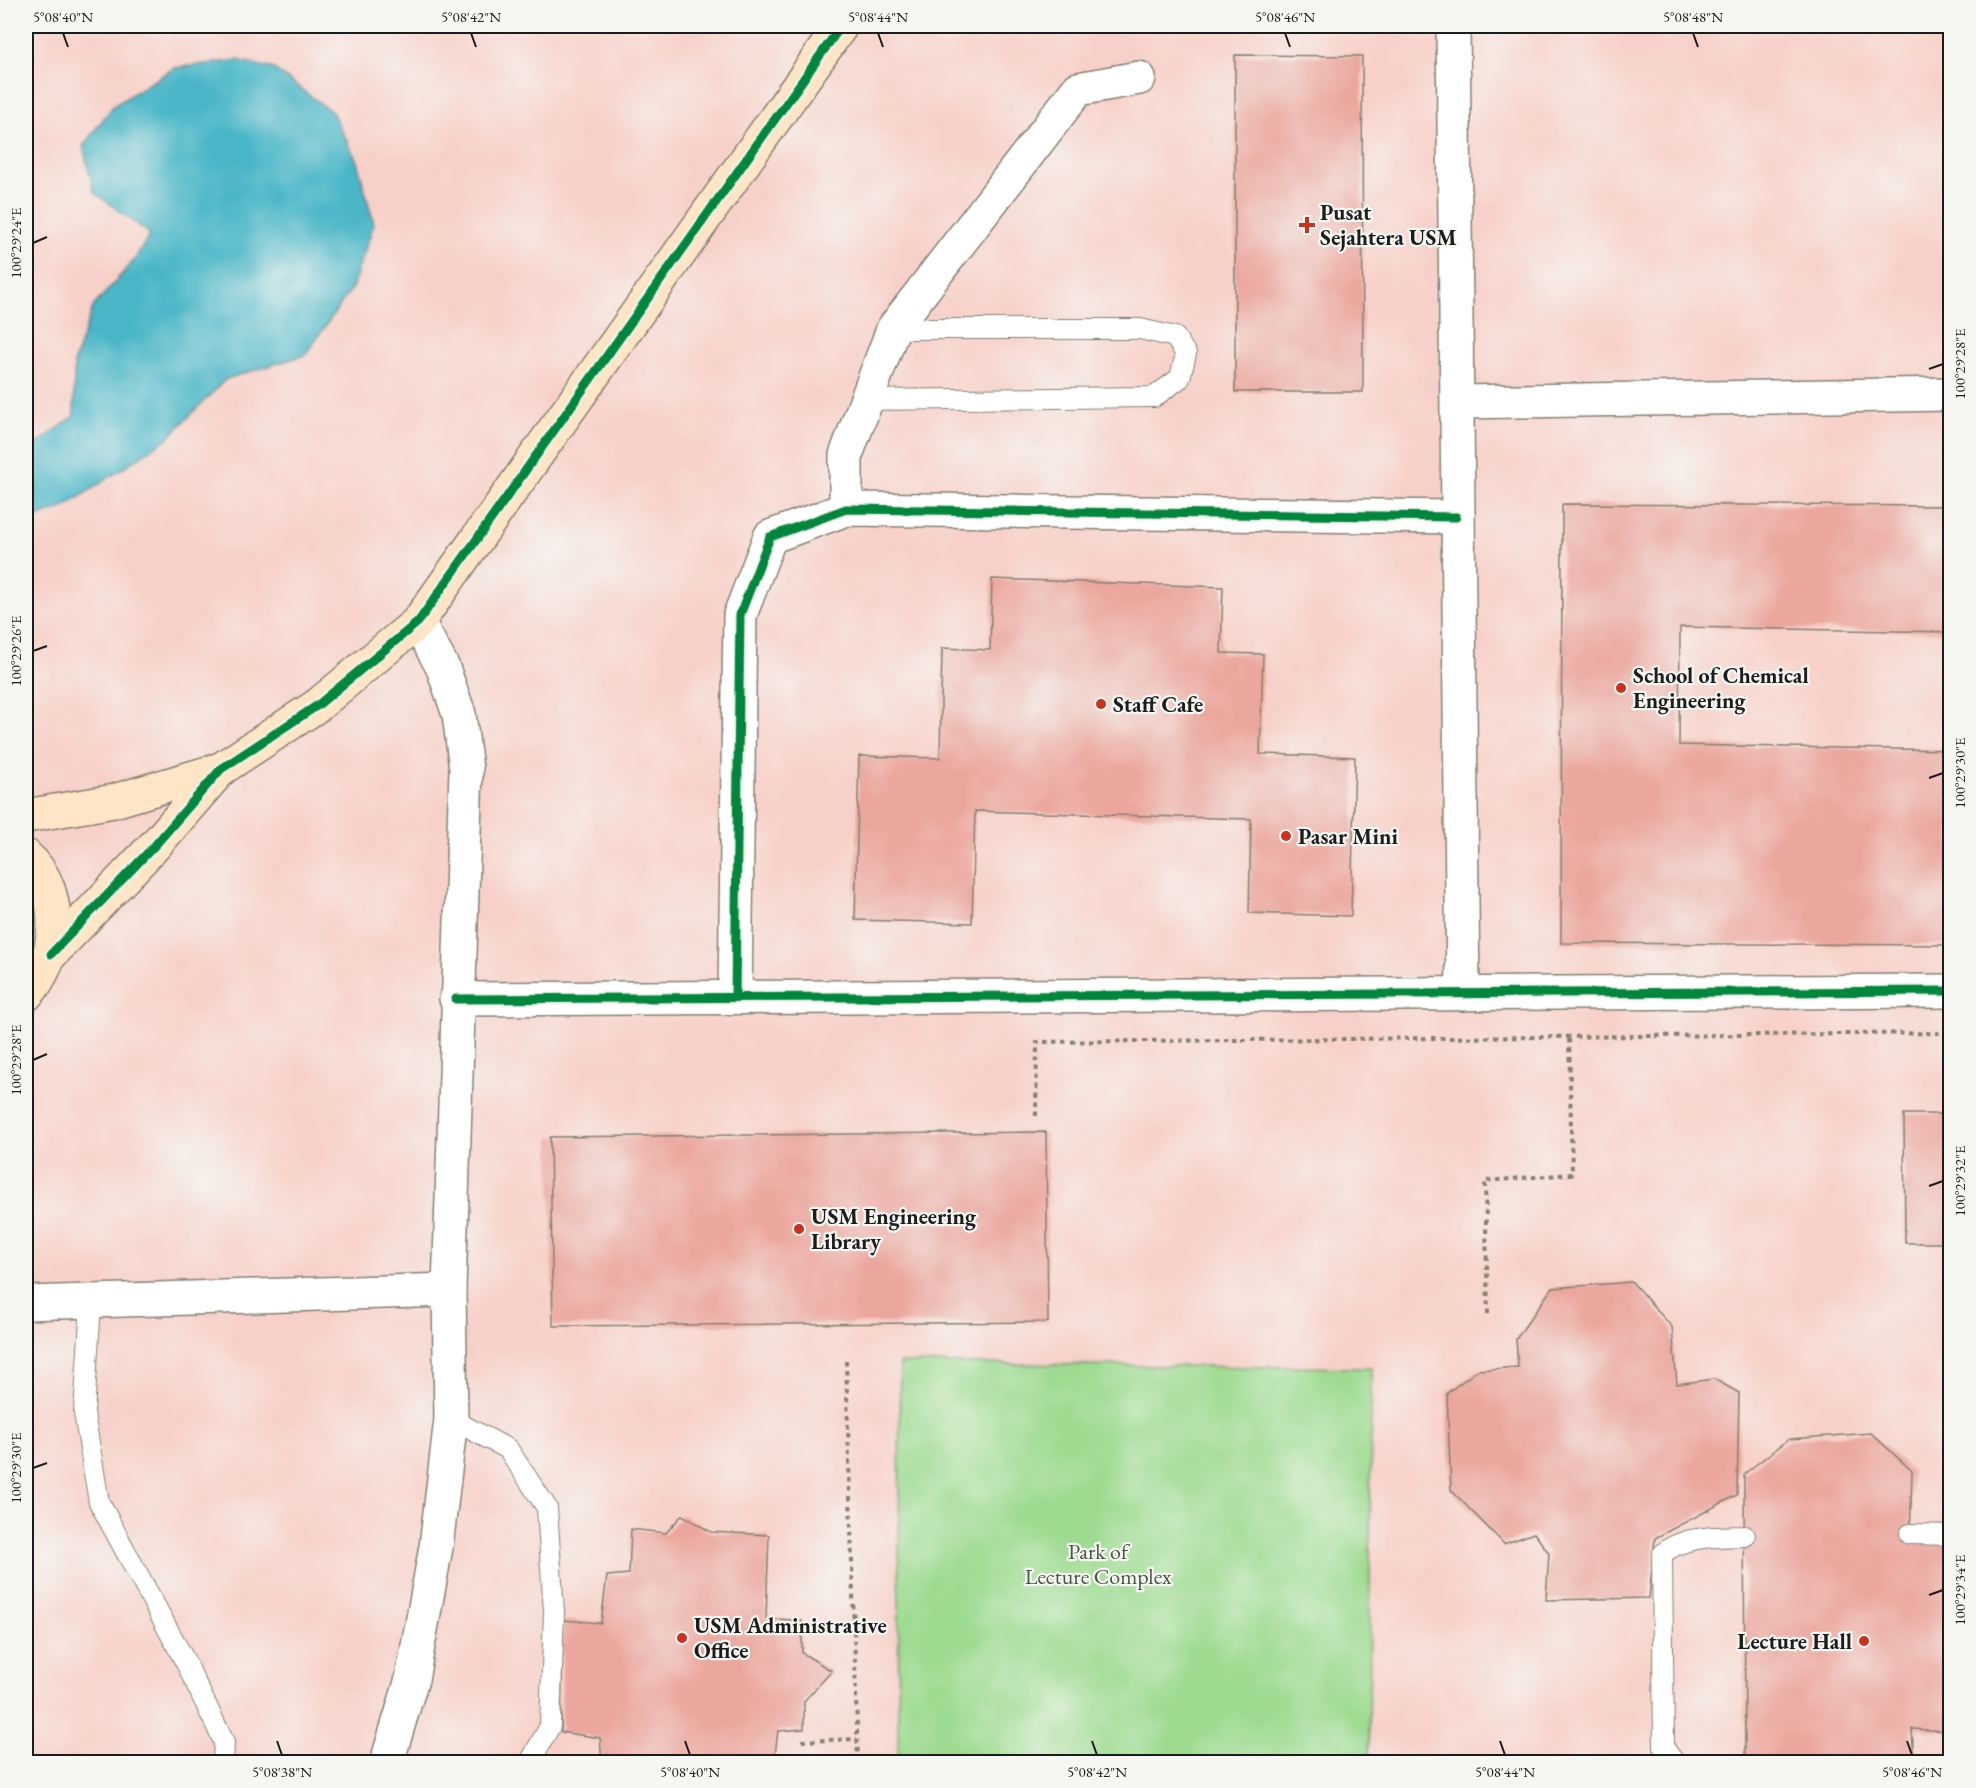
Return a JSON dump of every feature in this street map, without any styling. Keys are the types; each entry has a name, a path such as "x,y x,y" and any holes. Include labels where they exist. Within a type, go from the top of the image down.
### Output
{"street":[{"path":"26,995 36,985 51,954 156,844 221,769 318,705 418,622 842,26"},
{"path":"1453,26 1458,402 1456,517 1463,994"},
{"path":"846,509 846,455 893,329 1078,89 1139,78"},
{"path":"1458,402 1950,394"},
{"path":"735,997 740,615 770,537 846,509 1456,517"},
{"path":"387,1762 414,1668 436,1547 451,1419 449,1290 456,999 466,769 459,714 443,668 418,622"},
{"path":"26,816 114,801 221,769"},
{"path":"26,856 47,888 55,921 51,954"},
{"path":"456,999 1950,991"},
{"path":"26,1303 91,1303 449,1290"}],"lane":[{"path":"866,400 1154,397 1180,378 1186,354 1175,337 1140,329 893,329"},
{"path":"91,1303 84,1413 99,1502 185,1661 224,1742 224,1762"},
{"path":"451,1419 508,1449 547,1508 554,1612 550,1726 530,1762"},
{"path":"1910,1534 1950,1535"},
{"path":"1674,1762 1664,1748 1662,1555 1670,1546 1710,1538 1745,1536"}],"path":[{"path":"1036,1116 1037,1042 1950,1033"},
{"path":"1488,1314 1485,1181 1572,1174 1569,1037"},
{"path":"846,1361 858,1762"},
{"path":"802,1741 857,1739"}],"shaded area":[{"path":"26,26 1950,26 1950,1762 26,1762"}],"green space":[{"name":"Park of Lecture Complex","path":"900,1363 1371,1368 1369,1762 898,1762"}],"water":[{"path":"238,60 274,69 332,112 357,161 374,224 352,288 305,355 226,379 168,438 65,507 26,521 26,452 74,416 74,362 93,307 135,259 150,234 94,192 83,146 113,106 174,68"}],"building":[{"path":"1235,55 1362,56 1363,392 1235,392"},
{"name":"School of Chemical Engineering","path":"1562,504 1950,506 1950,632 1680,627 1679,745 1950,750 1950,945 1561,943"},
{"name":"Staff Cafe","path":"992,579 1223,587 1221,653 1263,654 1260,754 1355,757 1351,916 1249,913 1251,819 975,811 972,923 855,920 859,756 940,758 942,648 990,650"},
{"path":"1904,1114 1950,1114 1950,1243 1905,1243"},
{"name":"USM Engineering Library","path":"1046,1132 1048,1322 553,1326 550,1137"},
{"path":"1632,1282 1672,1327 1677,1384 1714,1379 1739,1393 1737,1495 1655,1538 1649,1598 1546,1600 1549,1553 1534,1533 1504,1544 1451,1490 1447,1393 1478,1370 1518,1367 1516,1339 1552,1288"},
{"path":"1871,1433 1912,1471 1910,1540 1950,1545 1950,1731 1912,1729 1914,1762 1745,1762 1744,1474 1789,1439"},
{"name":"USM Administrative Office","path":"682,1515 711,1532 769,1535 766,1618 802,1621 802,1653 832,1671 804,1701 804,1729 778,1731 774,1762 602,1762 600,1738 561,1732 563,1620 601,1623 607,1576 629,1574 631,1529 666,1533"}],"cycle path":[{"path":"51,954 156,844 221,769 318,705 418,622 841,26"},
{"path":"735,997 740,615 770,537 846,509 1456,517"},
{"path":"456,999 1950,991"}],"place":[{"name":"Pusat Sejahtera USM","path":"1307,225"},
{"name":"School of Chemical Engineering","path":"1621,688"},
{"name":"Staff Cafe","path":"1101,704"},
{"name":"Pasar Mini","path":"1286,836"},
{"name":"USM Engineering Library","path":"799,1229"},
{"name":"USM Administrative Office","path":"682,1638"},
{"name":"Lecture Hall","path":"1864,1641"}]}
